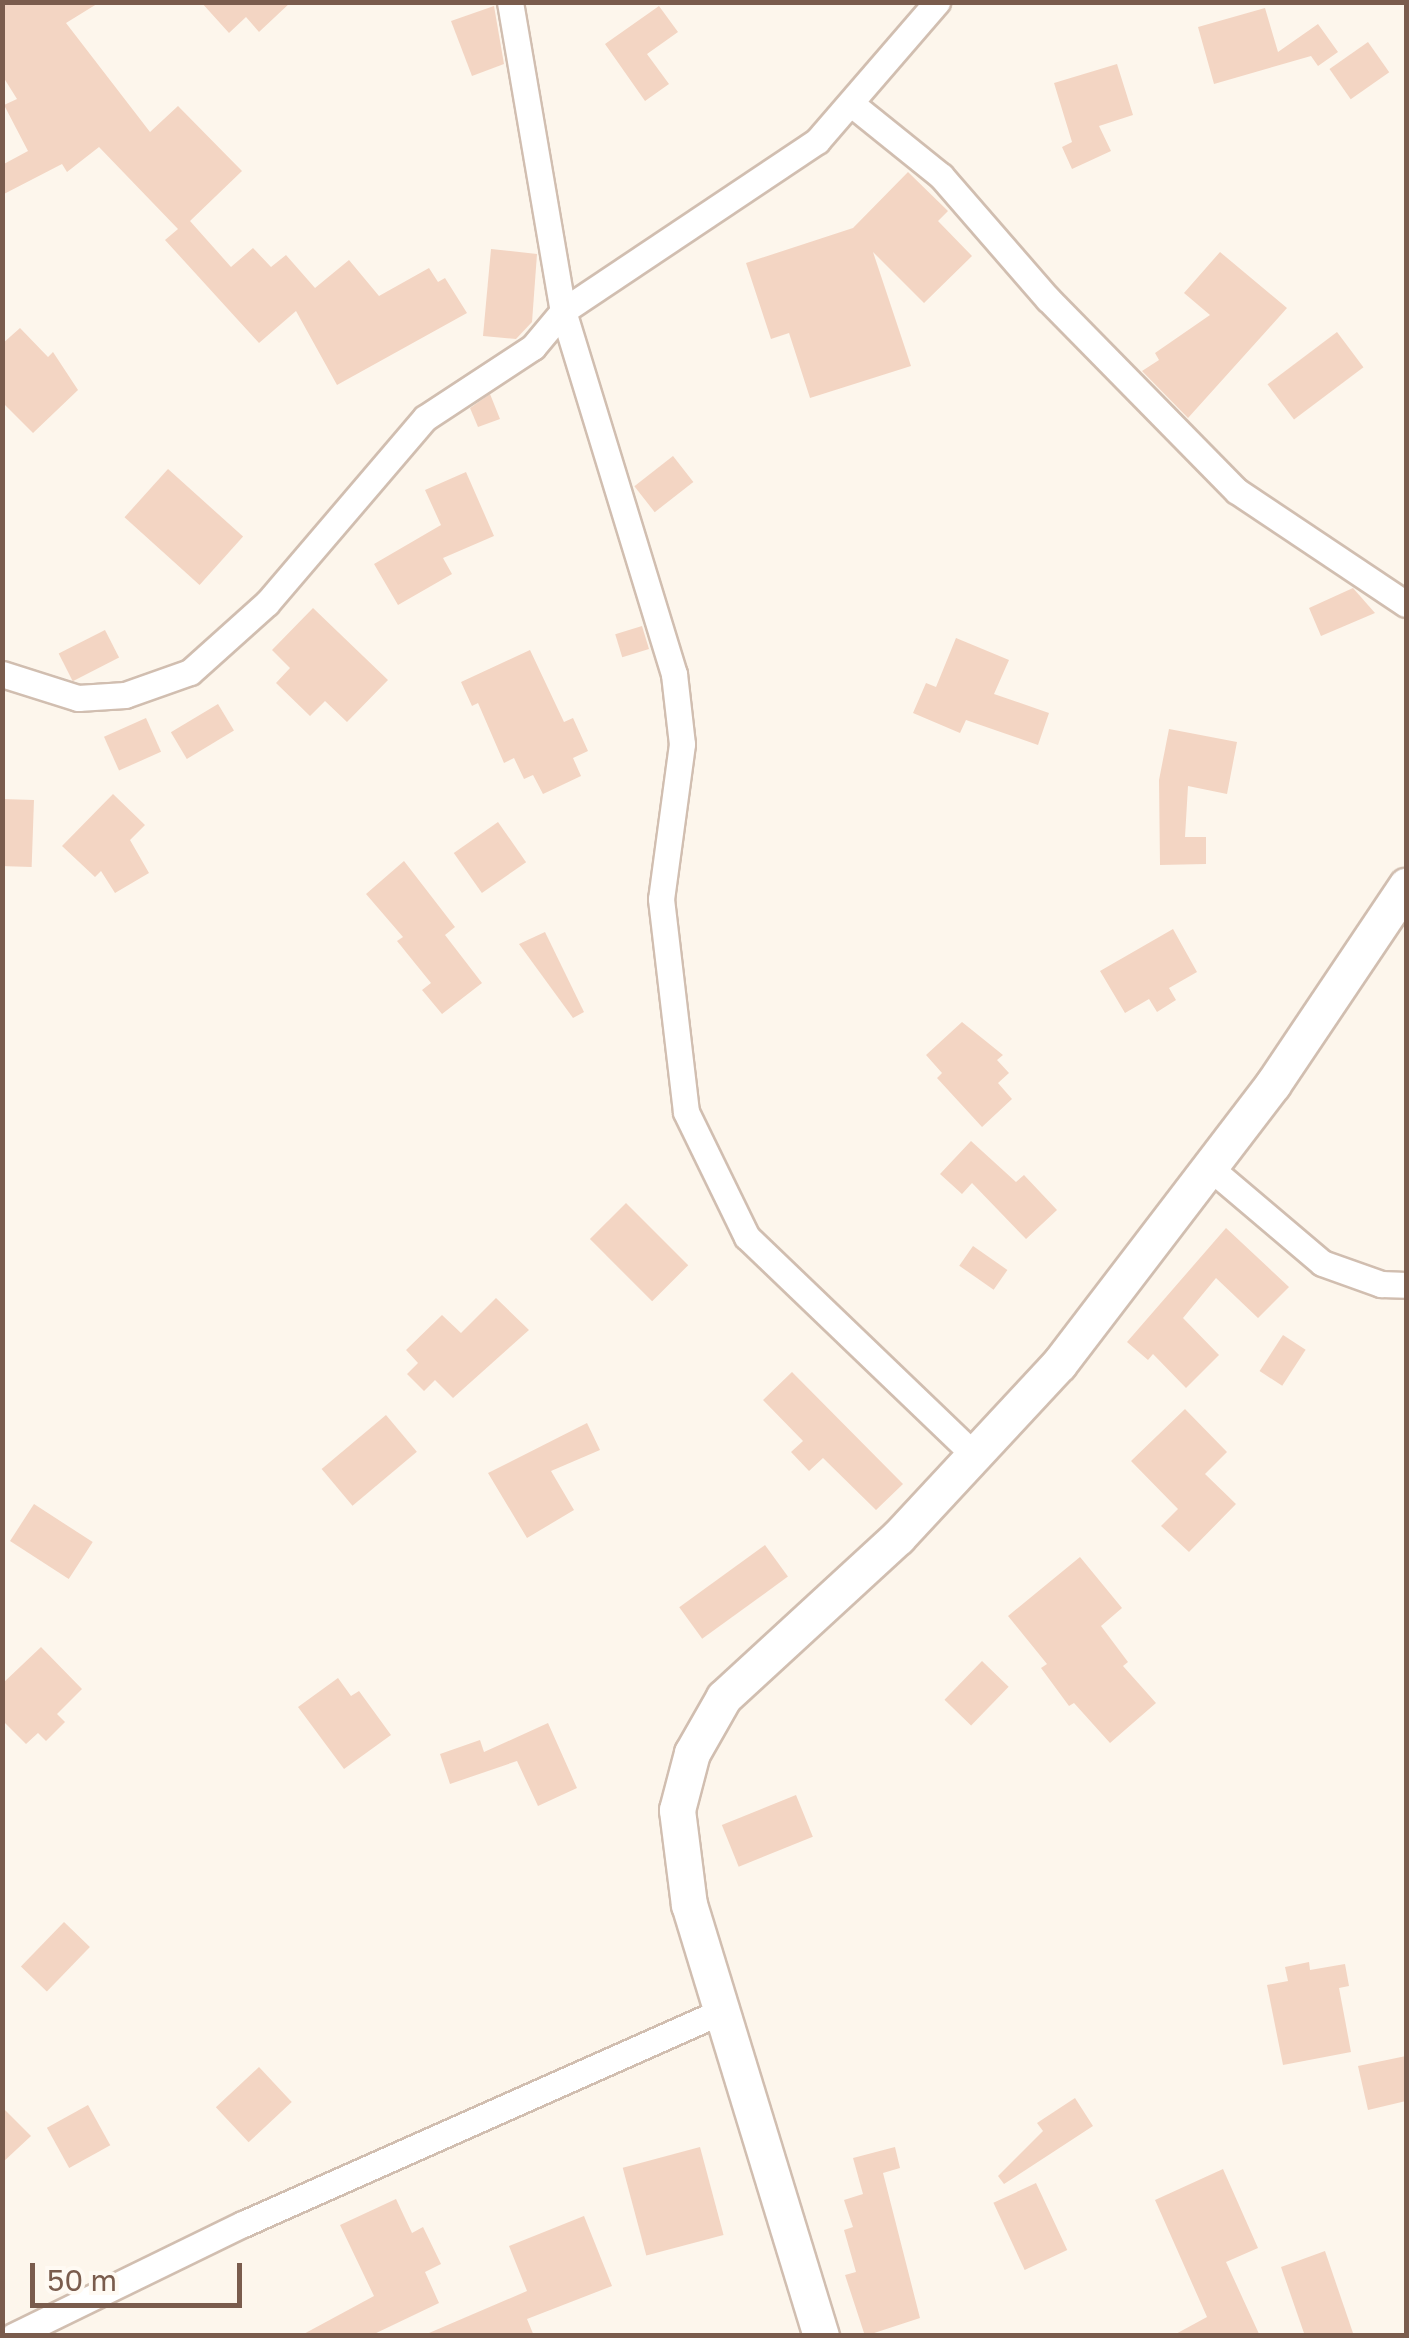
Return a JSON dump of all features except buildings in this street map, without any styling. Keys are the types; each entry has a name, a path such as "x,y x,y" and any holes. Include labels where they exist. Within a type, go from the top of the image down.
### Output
{"main road":[{"path":"822,2336 722,2012 680,1861 676,1810 692,1753 724,1697 898,1537 1058,1364 1209,1167 1406,886"}],"street":[{"path":"510,2 563,311 674,674 682,744 662,899 686,1112 748,1238 974,1455"},
{"path":"2,674 78,698 124,695 190,672 267,603 425,418 534,347 563,311 817,141 853,104 936,2"},
{"path":"853,104 941,176 1048,299 1237,491 1406,604"},
{"path":"1209,1167 1322,1263 1381,1284 1406,1285"},
{"path":"13,2336 243,2224 722,2012"}]}
